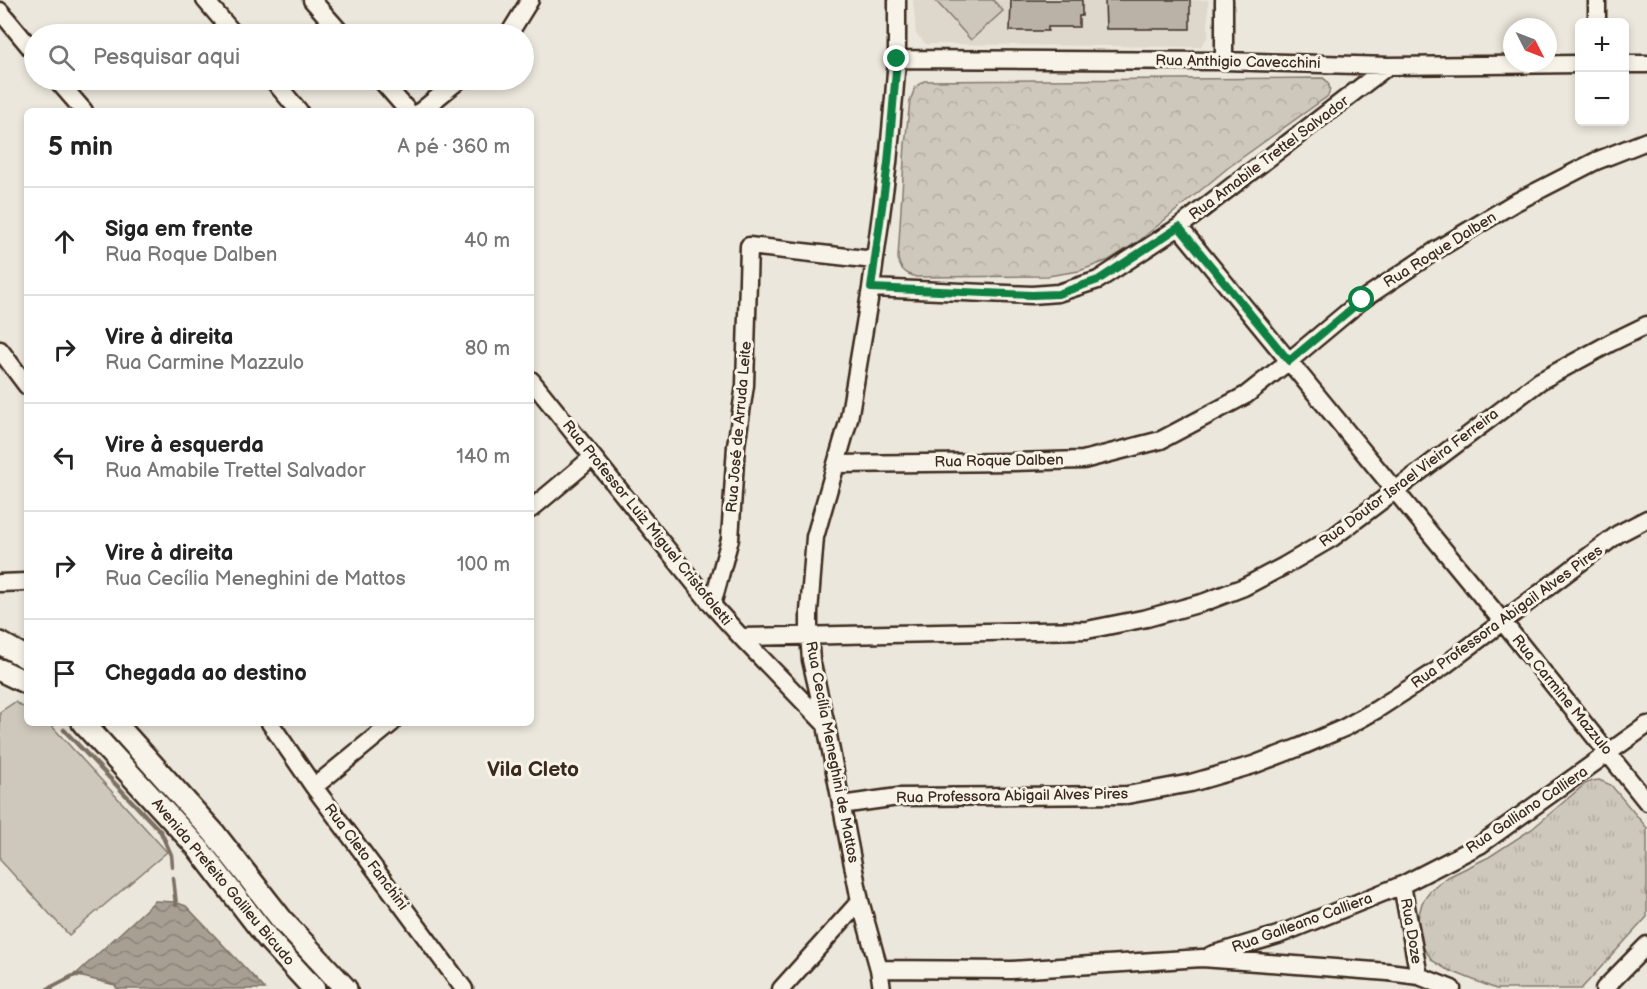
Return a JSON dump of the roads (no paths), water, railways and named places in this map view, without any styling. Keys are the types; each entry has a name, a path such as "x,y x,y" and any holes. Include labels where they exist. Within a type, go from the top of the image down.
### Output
{"main road":[{"path":"0,643 24,656"},
{"path":"0,670 24,682"},
{"name":"Avenida Prefeito Galileu Bicudo","path":"86,726 196,847 268,939 314,989"},
{"name":"Avenida Prefeito Galileu Bicudo","path":"119,726 214,833 282,920 346,989"}],"street":[{"path":"205,0 225,24"},
{"path":"312,0 333,24"},
{"path":"515,24 530,0"},
{"name":"Rua Cecília Meneghini de Mattos","path":"882,989 879,969 860,901 811,660 809,612 815,537 849,419 871,288 888,163 897,59 897,0"},
{"path":"1224,0 1224,61"},
{"path":"1597,0 1597,18"},
{"path":"0,11 24,40"},
{"name":"Rua Anthigio Cavecchini","path":"897,59 1224,61 1388,66 1575,64"},
{"path":"1629,64 1647,64"},
{"name":"Rua Amabile Trettel Salvador","path":"871,288 1032,295 1058,294 1098,280 1179,227 1388,66"},
{"path":"66,90 81,108"},
{"path":"281,90 296,108"},
{"path":"390,90 405,108"},
{"path":"425,108 447,90"},
{"name":"Rua Roque Dalben","path":"837,464 1083,460 1161,440 1246,395 1362,300 1438,249 1514,203 1596,161 1647,141"},
{"name":"Rua Carmine Mazzulo","path":"1179,227 1647,802"},
{"name":"Rua José de Arruda Leite","path":"712,605 730,539 736,446 745,385 749,246 874,260"},
{"name":"Rua Doutor Israel Vieira Ferreira","path":"809,635 1087,630 1147,618 1205,602 1244,587 1332,538 1540,381 1647,326"},
{"path":"0,350 24,382"},
{"name":"Rua Professor Luiz Miguel Cristofoletti","path":"534,384 712,605 826,725"},
{"path":"534,506 593,457"},
{"name":"Rua Professora Abigail Alves Pires","path":"841,805 898,797 1127,795 1191,783 1253,765 1344,728 1376,710 1444,666 1618,534 1647,519"},
{"path":"0,583 24,582"},
{"name":"Rua Professor Luiz Miguel Cristofoletti","path":"741,637 809,635"},
{"name":"Rua Galliano Calliera","path":"1402,885 1480,845 1647,725"},
{"name":"Rua Cleto Fanchini","path":"272,726 314,787 464,989"},
{"path":"314,787 388,726"},
{"name":"Rua Galleano Calliera","path":"1202,958 1278,935 1402,885"},
{"name":"Rua Doze","path":"1402,885 1419,976"},
{"path":"781,989 860,901"},
{"path":"1278,935 1273,942 1272,949 1278,964"},
{"path":"1604,989 1647,945"},
{"path":"879,969 1012,970 1202,958 1388,972 1419,976 1452,989"}],"water":[{"path":"155,901 175,902 186,906 265,989 117,989 115,985 75,975"}],"waterway":[{"path":"64,730 161,832 171,855 172,866"},
{"path":"173,878 176,905"},
{"path":"48,989 75,975 81,975"}],"district":[{"name":"Vila Cleto","path":"533,769"}]}
